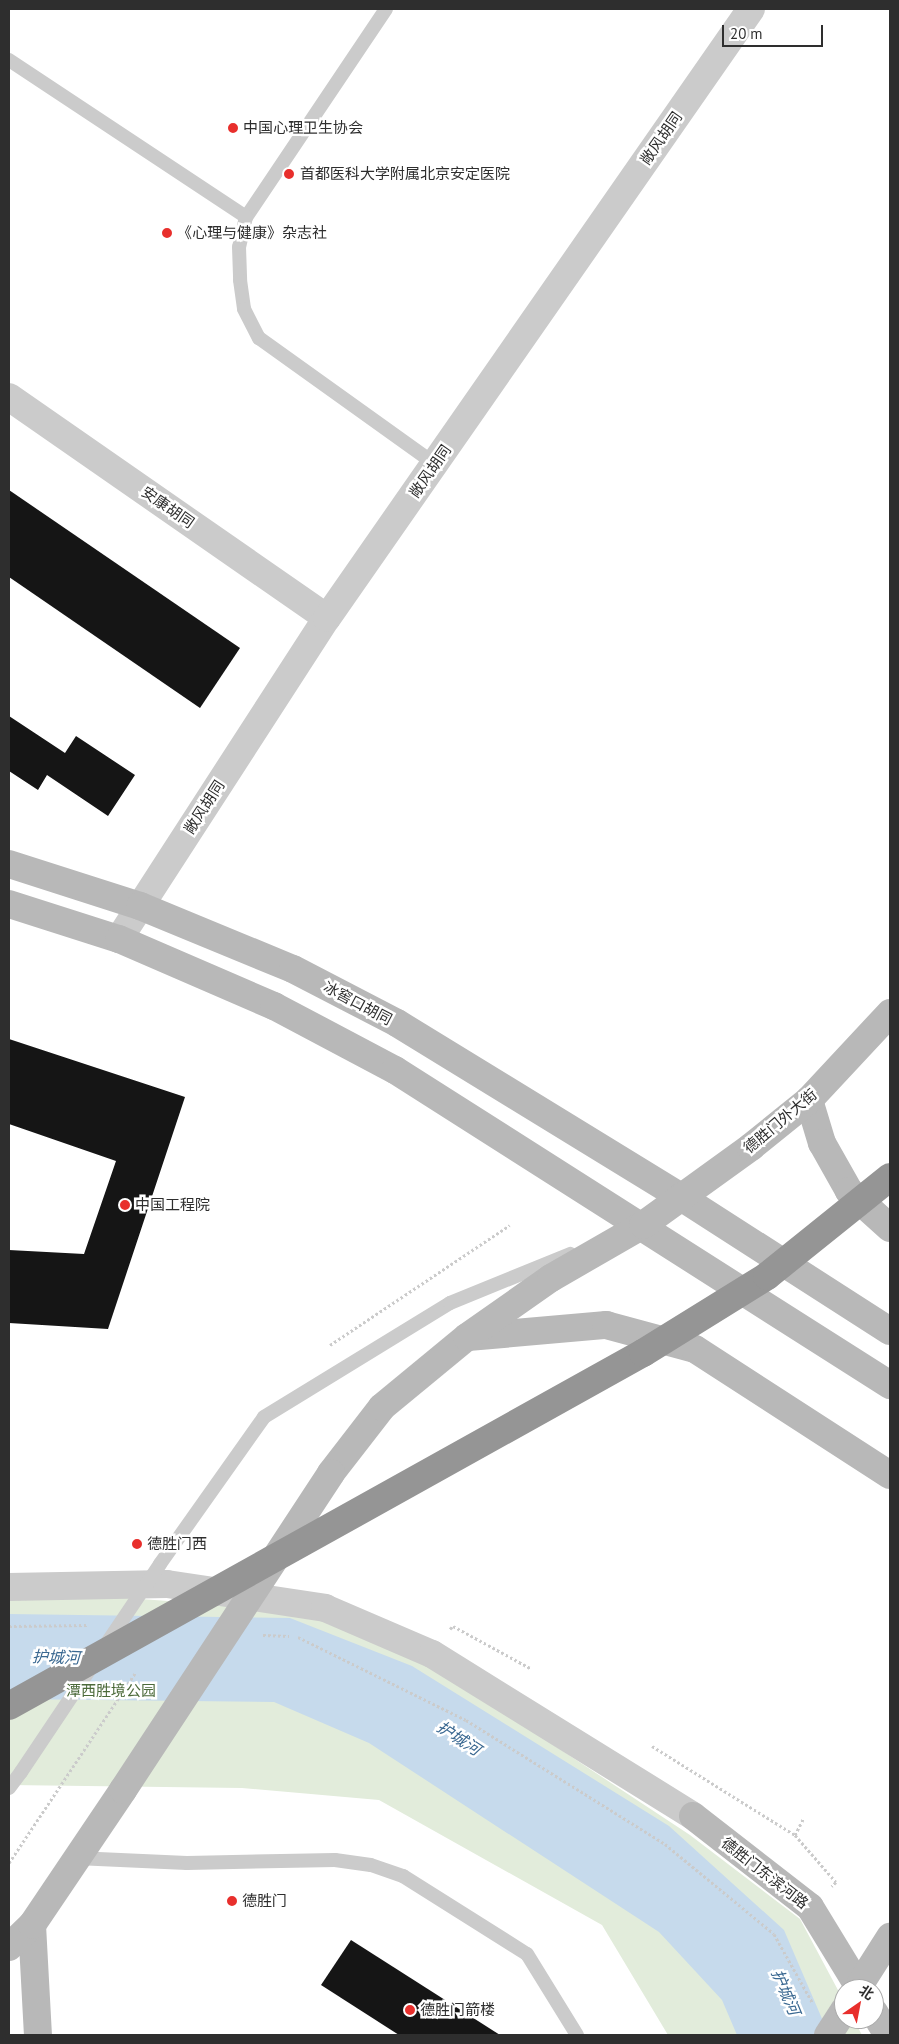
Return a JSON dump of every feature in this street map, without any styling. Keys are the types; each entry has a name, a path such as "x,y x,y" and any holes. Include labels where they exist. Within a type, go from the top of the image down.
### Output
{"highway":[{"path":"9,1706 643,1354 767,1276 890,1177"}],"street":[{"name":"敞风胡同","path":"119,939 327,618 751,9"},
{"name":"安康胡同","path":"9,396 327,618"},
{"name":"冰窖口胡同","path":"9,864 140,906 293,969 397,1023 681,1197 890,1331"},
{"path":"9,904 119,939 274,1006 395,1070 643,1225 890,1385"},
{"name":"德胜门外大街","path":"9,1948 32,1926 331,1473 382,1407 467,1337 551,1278 643,1225 808,1100 890,1013"},
{"path":"808,1100 822,1143 849,1191 890,1228"},
{"path":"467,1337 606,1325 695,1349 890,1475"},
{"name":"德胜门东滨河路","path":"9,1587 167,1584 325,1608 432,1654 693,1816 810,1907 853,1979"},
{"path":"32,1926 38,2035"},
{"path":"865,1979 890,1937"}],"lane":[{"path":"386,9 246,217 239,247 240,280 244,309 259,338 435,464"},
{"path":"9,60 246,217"},
{"path":"9,1788 160,1564 264,1417 450,1303 643,1225"},
{"path":"76,1858 187,1863 335,1860 371,1865 403,1876 527,1954 577,2035"}],"path":[{"path":"9,1626 97,1625"},
{"path":"260,1635 298,1637 466,1720 665,1844 774,1934 816,2010"},
{"path":"9,1863 137,1670"},
{"path":"652,1746 795,1835 836,1882 810,1907"},
{"path":"795,1835 803,1820"}],"green space":[{"name":"潭西胜境公园","path":"100,1596 278,1609 313,1616 423,1659 690,1835 800,1919 834,1983 834,2029 859,2029 862,2035 668,2035 602,1925 379,1800 242,1788 9,1785 9,1597"}],"water":[{"name":"护城河","path":"9,1614 290,1618 412,1666 669,1826 784,1930 829,2035 737,2035 722,2000 659,1932 369,1743 274,1702 9,1699"}],"building":[{"path":"9,490 240,648 200,708 9,577"},
{"path":"9,716 65,753 76,736 135,775 108,816 47,775 38,790 9,771"},
{"name":"中国工程院","path":"9,1039 185,1097 108,1329 9,1323 9,1250 84,1254 116,1161 9,1124"},
{"name":"德胜门箭楼","path":"351,1940 500,2035 399,2035 321,1985"}],"place":[{"name":"中国心理卫生协会","path":"233,128"},
{"name":"首都医科大学附属北京安定医院","path":"289,174"},
{"name":"《心理与健康》杂志社","path":"167,233"},
{"name":"中国工程院","path":"125,1205"},
{"name":"德胜门西","path":"137,1544"},
{"name":"德胜门","path":"232,1901"},
{"name":"德胜门箭楼","path":"410,2010"}]}
